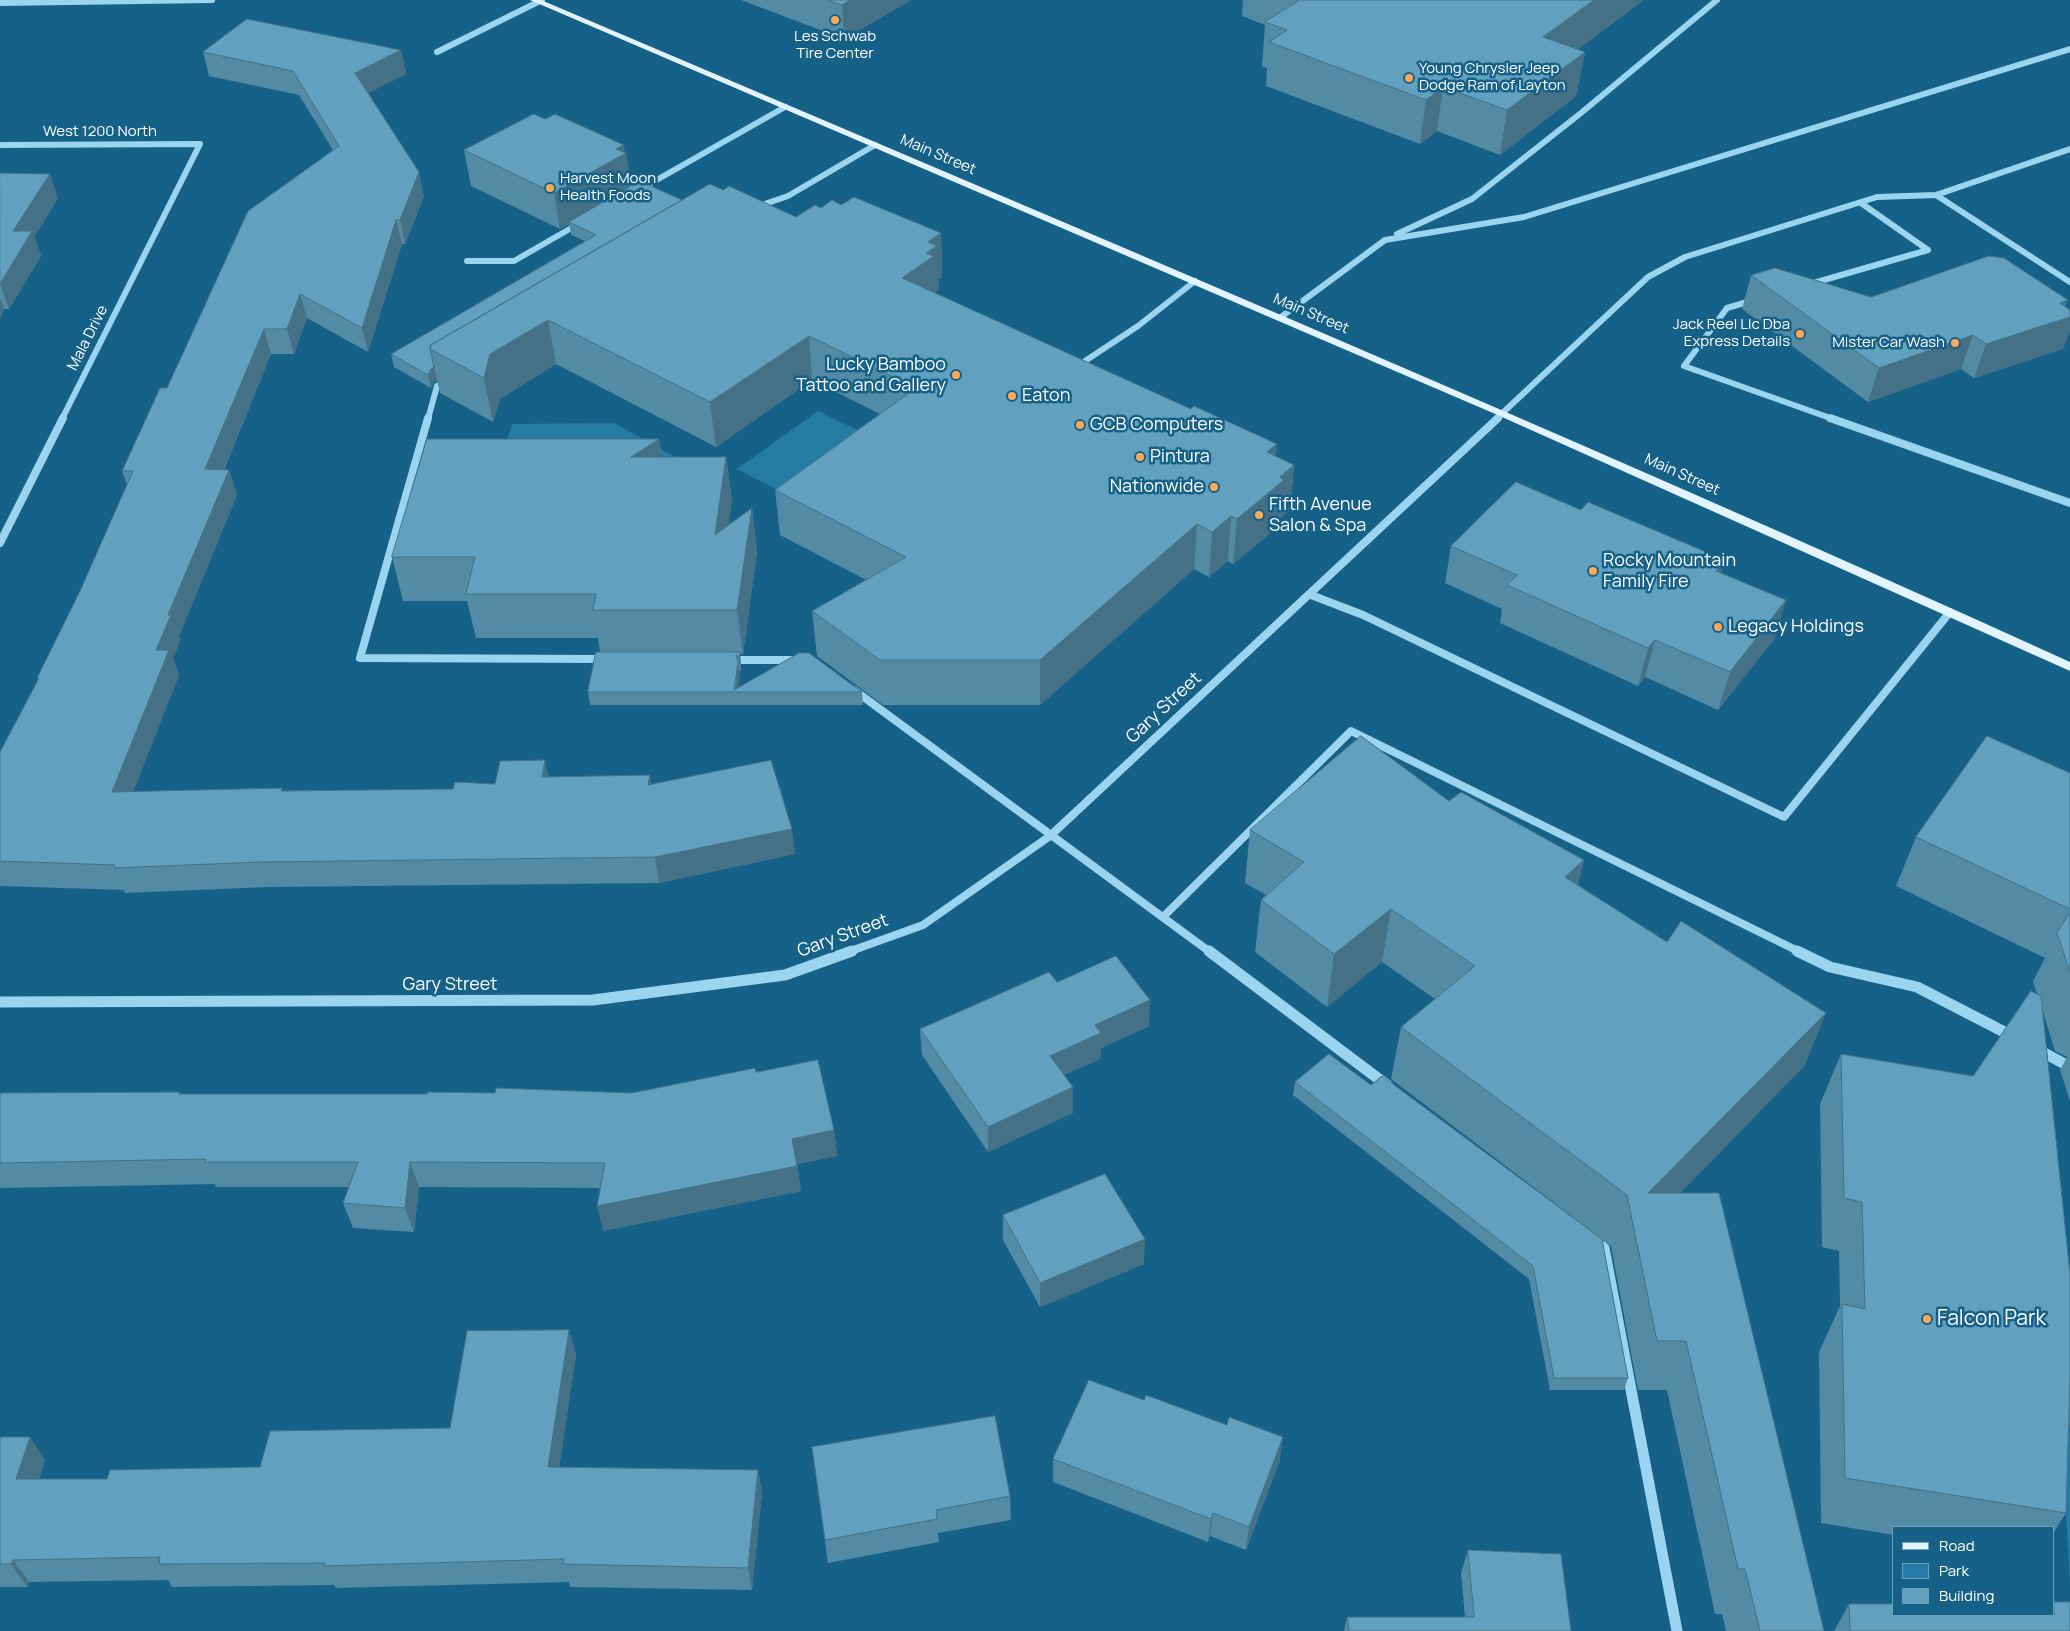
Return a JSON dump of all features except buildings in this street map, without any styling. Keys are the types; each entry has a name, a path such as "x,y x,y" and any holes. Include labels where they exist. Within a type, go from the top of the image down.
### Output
{"main road":[{"name":"Main Street","path":"538,1 1504,413 2070,667"}],"street":[{"path":"0,3 212,0"},
{"path":"1281,318 1385,240 1472,199 1581,113 1717,0"},
{"path":"437,52 538,1"},
{"path":"1385,240 1524,217 2070,49"},
{"path":"633,194 785,107"},
{"name":"West 1200 North","path":"0,144 200,144"},
{"name":"Mala Drive","path":"0,543 200,144"},
{"path":"745,210 788,196 874,145"},
{"path":"1504,413 1648,277 1685,257 1877,197 1936,195 2070,149"},
{"path":"1936,195 2070,282"},
{"path":"1804,286 1928,250 1860,203"},
{"path":"467,261 514,261 590,218"},
{"path":"1085,361 1138,326 1195,281"},
{"path":"1765,297 1727,308 1684,366 2070,503"},
{"path":"454,376 438,386 360,658 616,659"},
{"name":"Gary Street","path":"0,1002 593,1000 785,975 923,925 1050,836 1504,413"},
{"path":"1310,595 1364,615 1784,816 1950,612"},
{"path":"724,660 802,660"},
{"path":"844,683 1050,836 1099,868 1399,1094"},
{"path":"1163,917 1351,731 1830,967 1917,987 2070,1067"},
{"path":"1588,1236 1604,1248 1677,1631"}],"green space":[{"path":"818,411 874,438 793,498 737,469"},
{"path":"614,423 712,477 497,472 512,424"},
{"path":"2061,1424 2070,1426 2070,1586"}],"place":[{"name":"Les Schwab Tire Center","path":"835,20"},
{"name":"Young Chrysler Jeep Dodge Ram of Layton","path":"1409,78"},
{"name":"Harvest Moon Health Foods","path":"550,188"},
{"name":"Jack Reel Llc Dba Express Details","path":"1800,334"},
{"name":"Mister Car Wash","path":"1955,343"},
{"name":"Lucky Bamboo Tattoo and Gallery","path":"956,375"},
{"name":"Eaton","path":"1012,396"},
{"name":"GCB Computers","path":"1080,425"},
{"name":"Pintura","path":"1140,457"},
{"name":"Nationwide","path":"1214,487"},
{"name":"Fifth Avenue Salon & Spa","path":"1259,515"},
{"name":"Rocky Mountain Family Fire","path":"1593,571"},
{"name":"Legacy Holdings","path":"1718,627"},
{"name":"Falcon Park","path":"1927,1319"}]}
